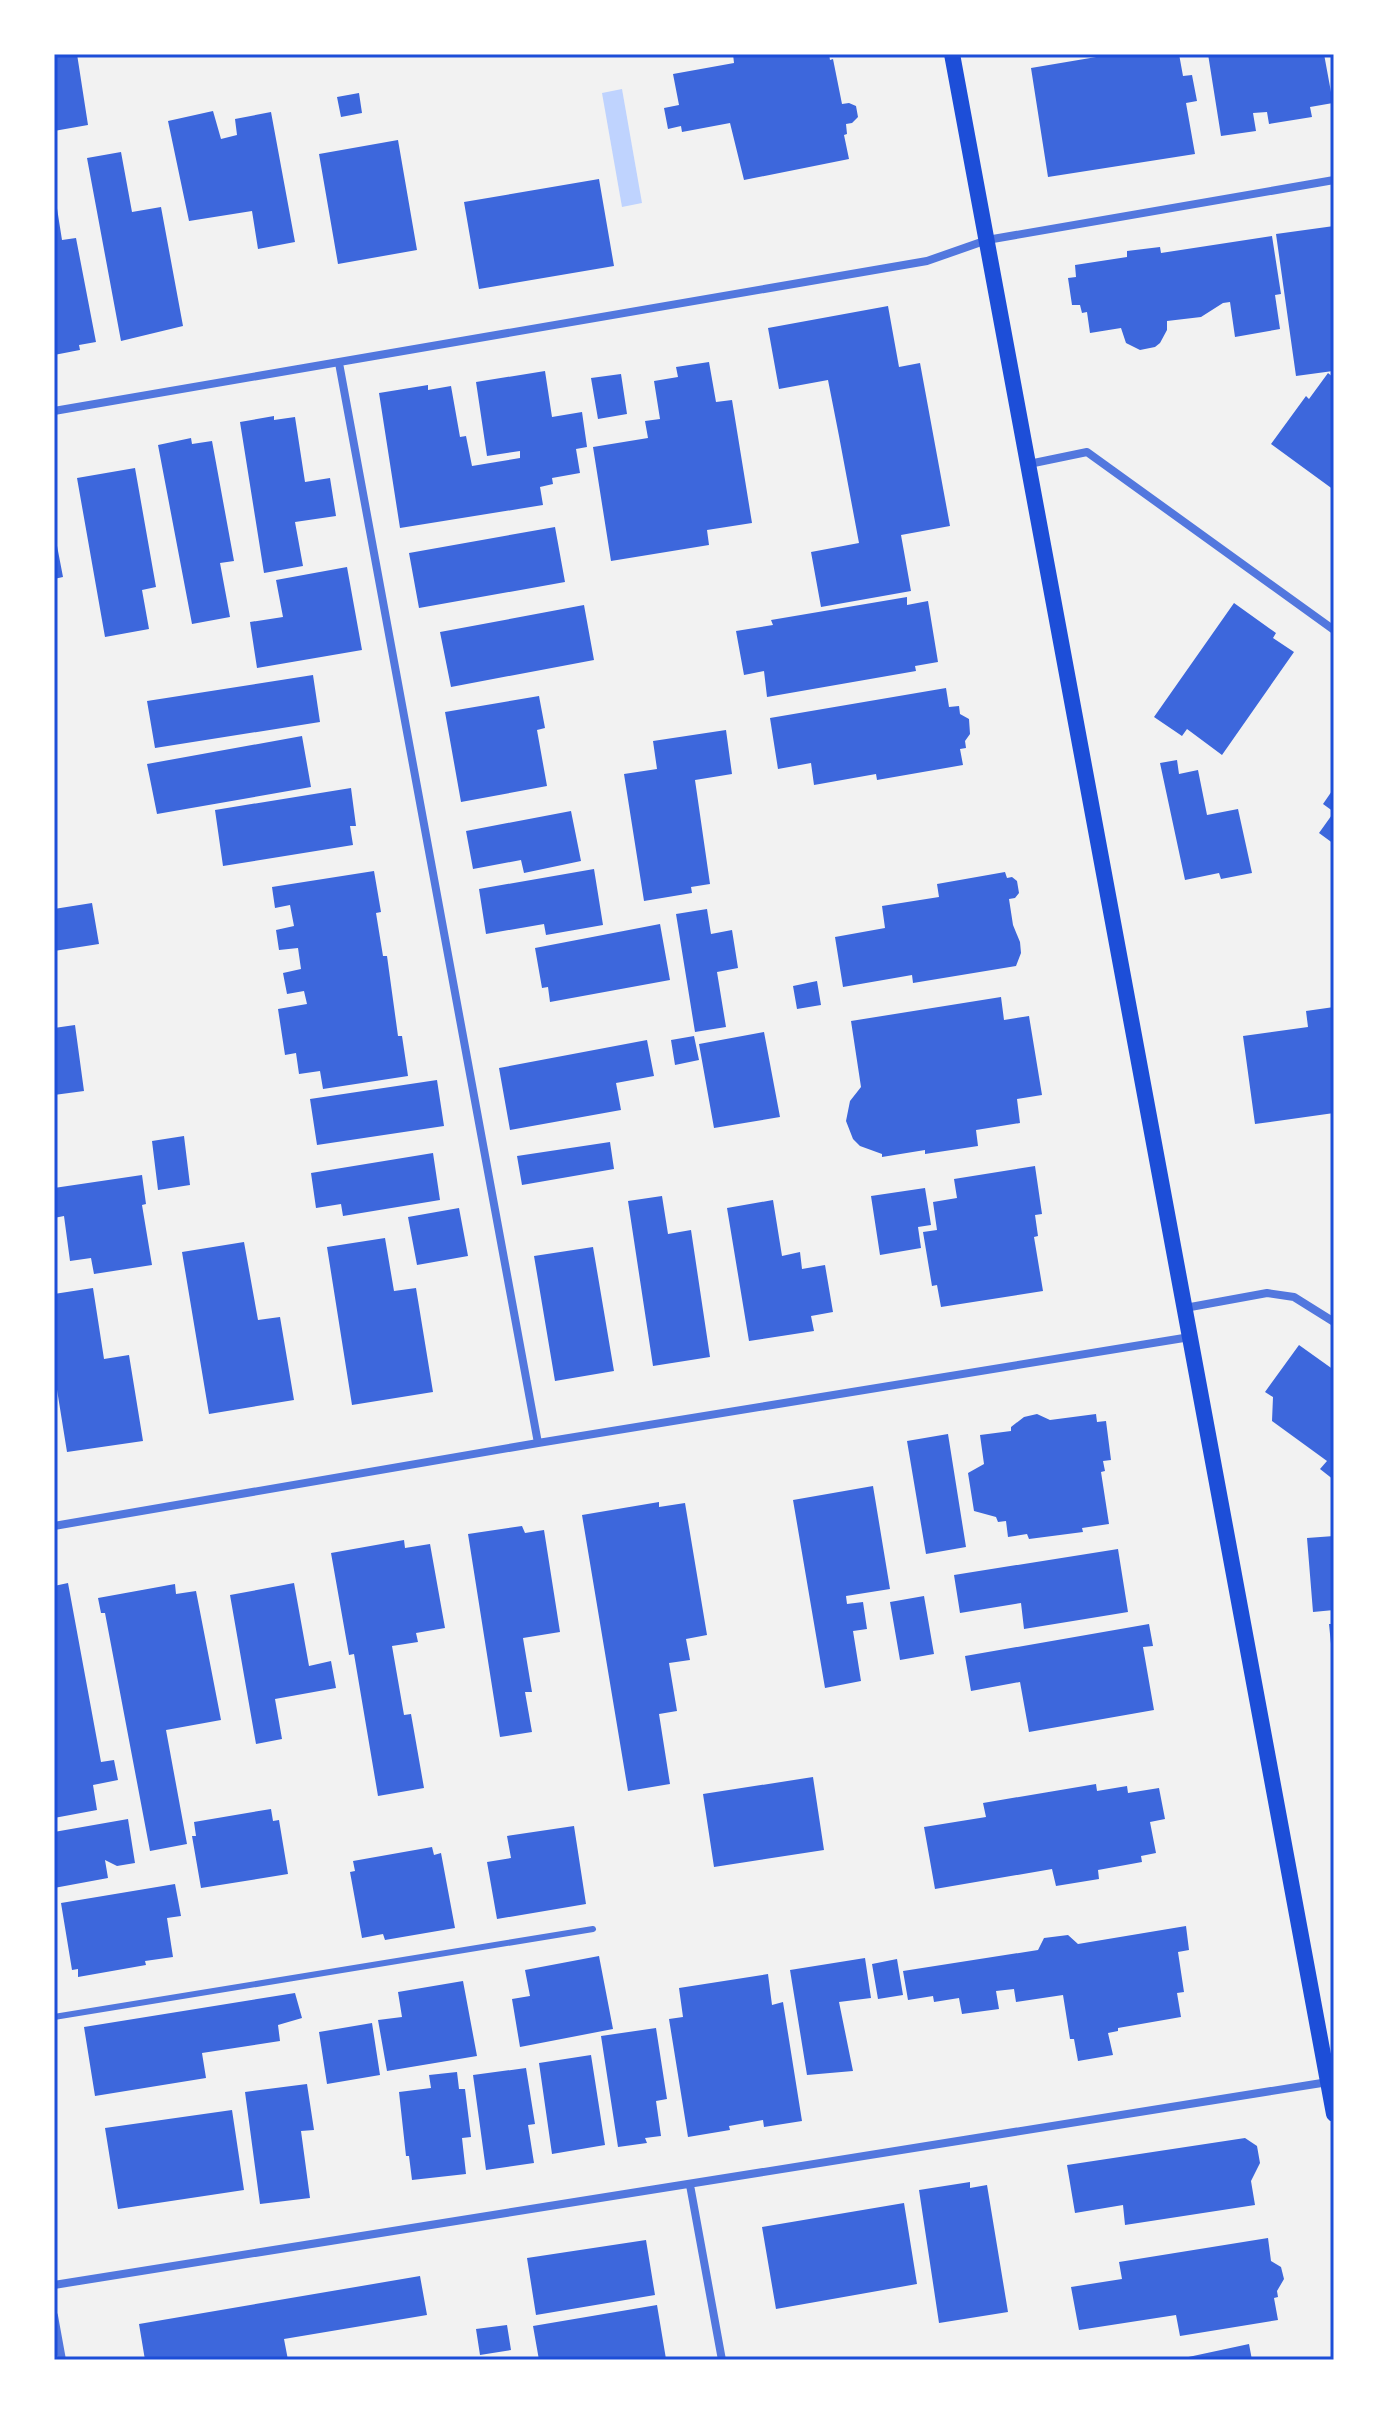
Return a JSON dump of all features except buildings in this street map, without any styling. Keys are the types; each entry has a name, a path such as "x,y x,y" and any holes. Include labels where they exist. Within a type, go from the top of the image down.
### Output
{"main road":[{"path":"952,54 1334,2114"}],"street":[{"path":"54,411 927,261 987,240 1334,180"},
{"path":"339,363 538,1443"},
{"path":"1029,464 1087,452 1334,630"},
{"path":"1184,1308 1267,1293 1294,1297 1334,1322"},
{"path":"54,1526 538,1443 1190,1337"},
{"path":"54,2285 1328,2082"},
{"path":"690,2185 722,2360"},
{"path":"54,2316 62,2360"}],"lane":[{"path":"54,2017 593,1929"}],"water":[{"path":"622,89 642,203 622,207 602,93"}]}
